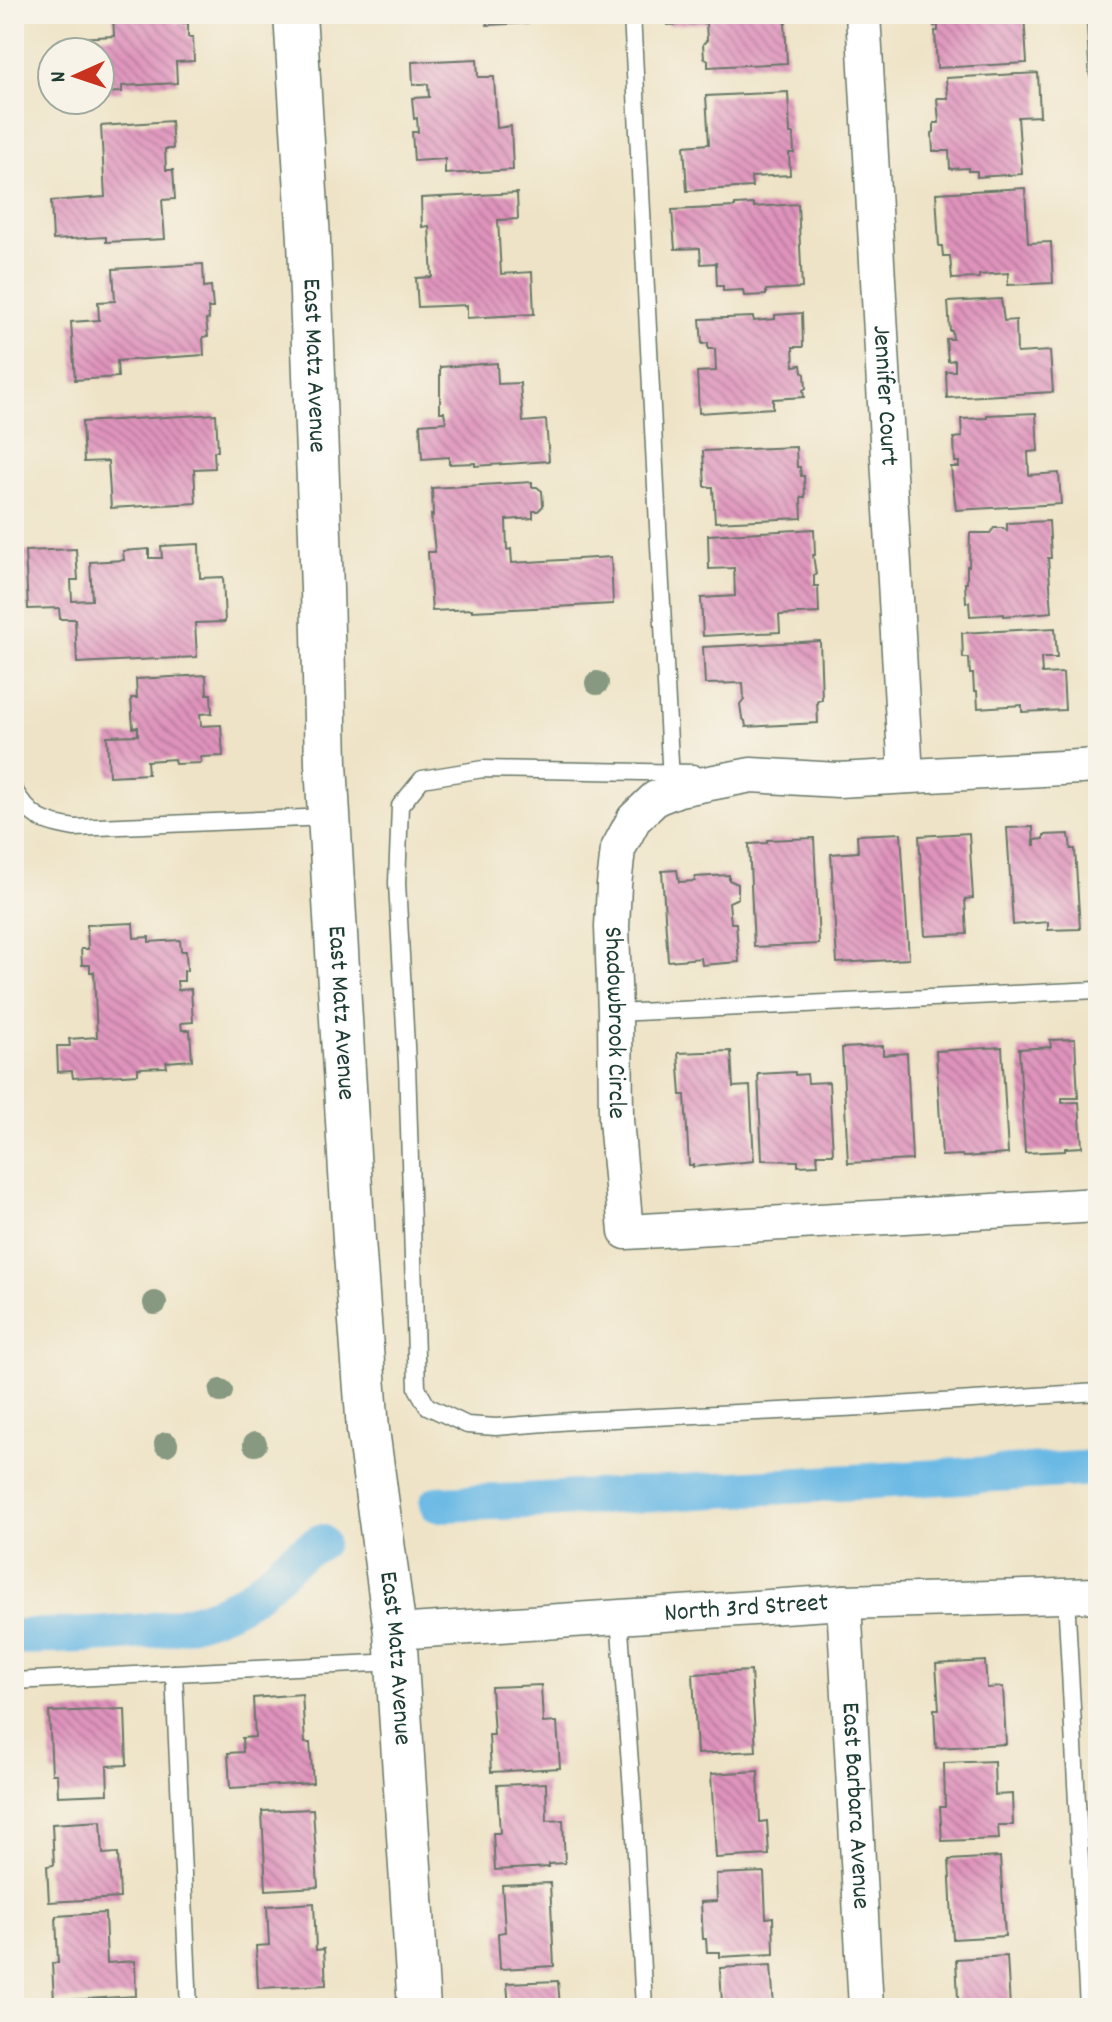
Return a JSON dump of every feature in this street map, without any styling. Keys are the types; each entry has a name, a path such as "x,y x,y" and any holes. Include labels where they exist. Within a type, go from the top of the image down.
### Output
{"street":[{"name":"East Matz Avenue","path":"295,14 309,240 330,817 353,1225 368,1430 396,1647 419,2008"},
{"name":"Jennifer Court","path":"863,14 906,776"},
{"name":"Shadowbrook Circle","path":"1098,766 838,780 751,775 671,782 634,819 618,849 612,927 616,1120 626,1232 1098,1205"},
{"name":"North 3rd Street","path":"396,1647 619,1617 844,1602 1082,1595"},
{"name":"East Barbara Avenue","path":"844,1602 866,2008"}],"lane":[{"path":"632,14 671,782 483,769 422,779 400,806 397,883 407,1064 417,1388 427,1406 467,1425 496,1427 1098,1392"},
{"path":"1095,14 1098,74"},
{"path":"14,790 28,812 53,824 75,828 330,817"},
{"path":"615,1013 1098,990"},
{"path":"1082,1595 1088,2008"},
{"path":"619,1617 644,2008"},
{"path":"14,1681 174,1673 396,1647"},
{"path":"174,1673 189,2008"}],"building":[{"path":"113,14 174,14 175,23 188,23 188,37 193,37 194,61 176,62 177,83 122,86 122,92 116,92"},
{"path":"486,14 527,14 528,23 487,25"},
{"path":"666,14 786,14 787,63 708,67 703,44 707,40 706,23 667,25"},
{"path":"933,14 1024,14 1027,63 937,68 935,31 938,31 938,25 934,26"},
{"path":"477,59 478,77 494,77 497,128 511,126 513,170 445,174 445,159 414,161 412,132 418,132 412,98 429,97 428,84 413,85 412,62"},
{"path":"1038,73 1040,116 1018,117 1022,174 977,177 977,171 968,171 968,168 950,169 949,151 933,151 934,123 939,123 937,98 948,98 946,78"},
{"path":"788,92 794,153 789,153 790,175 751,177 752,187 687,191 684,146 709,144 706,96"},
{"path":"171,121 173,149 165,149 166,170 173,170 175,199 162,200 165,239 106,242 106,237 53,240 51,201 105,197 101,126"},
{"path":"1025,188 1028,243 1051,242 1053,283 1008,285 1008,273 952,279 950,256 943,256 942,246 939,246 936,193"},
{"path":"517,193 518,219 498,220 501,274 532,272 534,314 467,318 467,305 418,307 416,278 432,277 429,226 422,227 421,198"},
{"path":"754,204 754,207 798,204 802,288 766,290 766,295 744,296 743,290 723,291 723,286 717,286 716,263 701,264 700,248 675,249 672,210"},
{"path":"203,264 204,287 211,286 213,308 208,308 208,336 203,337 204,355 117,361 118,377 75,380 71,322 99,320 98,302 115,301 113,269"},
{"path":"1001,299 1004,321 1016,320 1017,353 1050,351 1053,392 947,398 946,371 955,371 955,360 948,361 946,339 953,339 948,302"},
{"path":"802,313 803,347 793,347 794,366 801,365 805,374 804,397 773,399 773,408 699,413 697,372 716,371 715,349 708,349 708,343 702,344 700,319 753,317 754,321 775,319 775,315"},
{"path":"497,363 498,384 520,383 523,422 546,420 549,461 475,466 475,463 449,464 449,457 422,459 420,424 446,422 444,412 440,412 440,367"},
{"path":"1036,413 1038,451 1028,452 1029,475 1059,473 1061,504 956,510 951,467 959,467 959,462 955,462 954,438 962,437 961,419"},
{"path":"216,414 218,451 214,451 215,468 194,469 196,503 111,508 108,461 84,462 82,422"},
{"path":"796,447 797,467 804,476 802,518 715,522 713,487 705,487 703,451"},
{"path":"532,482 532,487 542,491 543,506 533,511 533,518 506,520 507,550 511,549 512,563 611,557 613,604 432,611 428,552 435,552 432,488"},
{"path":"1049,521 1052,612 970,616 965,583 970,533 990,533 994,528 1007,531 1007,523"},
{"path":"814,529 814,586 818,586 819,613 779,615 780,632 703,636 701,598 735,596 734,568 709,569 708,535"},
{"path":"199,544 200,578 223,577 225,622 195,623 197,657 77,663 75,619 60,619 59,608 28,609 25,551 76,549 78,580 71,580 72,601 92,600 90,562 124,560 123,551 149,549 149,558 162,558 161,546"},
{"path":"1055,628 1057,658 1041,658 1042,674 1063,673 1065,710 1022,712 1022,705 978,708 969,658 963,658 962,633"},
{"path":"820,641 822,700 817,701 818,723 746,727 740,704 744,699 743,683 705,684 703,647"},
{"path":"206,675 212,713 200,714 201,726 221,725 223,756 201,757 201,763 175,764 174,759 147,761 148,774 109,776 107,736 138,735 138,727 133,728 131,698 137,698 136,679"},
{"path":"1033,827 1034,845 1035,840 1044,839 1044,835 1069,834 1071,849 1075,849 1080,929 1048,930 1048,922 1013,925 1007,828"},
{"path":"901,833 909,959 837,963 831,854 858,852 857,835"},
{"path":"969,833 973,898 965,899 967,934 925,936 919,836"},
{"path":"814,838 819,944 754,947 749,844"},
{"path":"677,870 679,882 695,881 695,877 729,875 729,880 738,884 738,898 729,902 731,923 736,923 739,962 702,965 701,958 668,961 662,871"},
{"path":"133,923 134,938 149,937 149,942 180,940 181,951 186,951 184,981 177,981 178,990 191,989 193,1022 181,1023 182,1030 190,1030 192,1060 166,1062 167,1067 138,1068 138,1074 73,1078 72,1071 58,1072 57,1046 70,1046 69,1039 97,1037 94,972 90,972 90,965 82,965 81,949 88,949 87,925"},
{"path":"1075,1039 1078,1098 1062,1098 1062,1103 1079,1102 1082,1147 1025,1153 1019,1049 1051,1047 1050,1040"},
{"path":"883,1046 883,1055 907,1053 912,1160 848,1163 842,1048"},
{"path":"1002,1047 1008,1154 942,1156 936,1051"},
{"path":"731,1051 733,1087 750,1086 754,1161 693,1167 689,1165 685,1095 681,1095 678,1053"},
{"path":"795,1072 795,1075 807,1074 808,1083 829,1082 833,1154 817,1154 818,1165 798,1166 798,1161 762,1160 758,1074"},
{"path":"985,1661 987,1688 1003,1687 1006,1744 936,1748 934,1709 939,1709 936,1664"},
{"path":"751,1671 756,1751 697,1754 693,1674"},
{"path":"541,1685 543,1723 557,1722 560,1768 491,1772 489,1735 494,1735 491,1687"},
{"path":"302,1694 305,1743 310,1743 313,1783 230,1788 228,1753 243,1752 242,1738 255,1737 253,1698"},
{"path":"125,1709 127,1765 107,1766 108,1794 58,1796 57,1774 52,1774 49,1712"},
{"path":"994,1761 995,1795 1012,1794 1013,1825 998,1825 999,1839 942,1841 940,1807 945,1807 944,1763"},
{"path":"758,1771 760,1822 767,1821 769,1855 716,1858 711,1774"},
{"path":"546,1783 547,1821 563,1820 565,1863 495,1870 493,1833 500,1833 497,1785"},
{"path":"313,1809 318,1887 266,1890 262,1811"},
{"path":"101,1821 103,1854 118,1853 120,1898 49,1902 47,1866 54,1865 52,1824"},
{"path":"1000,1857 1005,1936 953,1939 949,1860"},
{"path":"764,1872 766,1918 773,1917 774,1954 720,1957 720,1952 707,1952 706,1939 703,1939 701,1902 717,1901 716,1874"},
{"path":"550,1883 554,1966 500,1969 498,1933 505,1932 502,1885"},
{"path":"314,1903 316,1950 324,1949 326,1985 258,1988 256,1946 269,1945 267,1906"},
{"path":"105,1913 107,1963 135,1961 136,1996 54,2001 52,1963 58,1963 56,1916"},
{"path":"1007,1956 1010,2008 951,2008 951,2000 958,1999 956,1959"},
{"path":"771,1965 774,2008 708,2008 708,2005 722,2004 720,1968"},
{"path":"558,1981 560,2008 509,2008 507,1983"}],"waterway":[{"path":"437,1504 1098,1468"},
{"path":"14,1637 134,1632 194,1621 222,1612 248,1598 295,1558 320,1542"}]}
